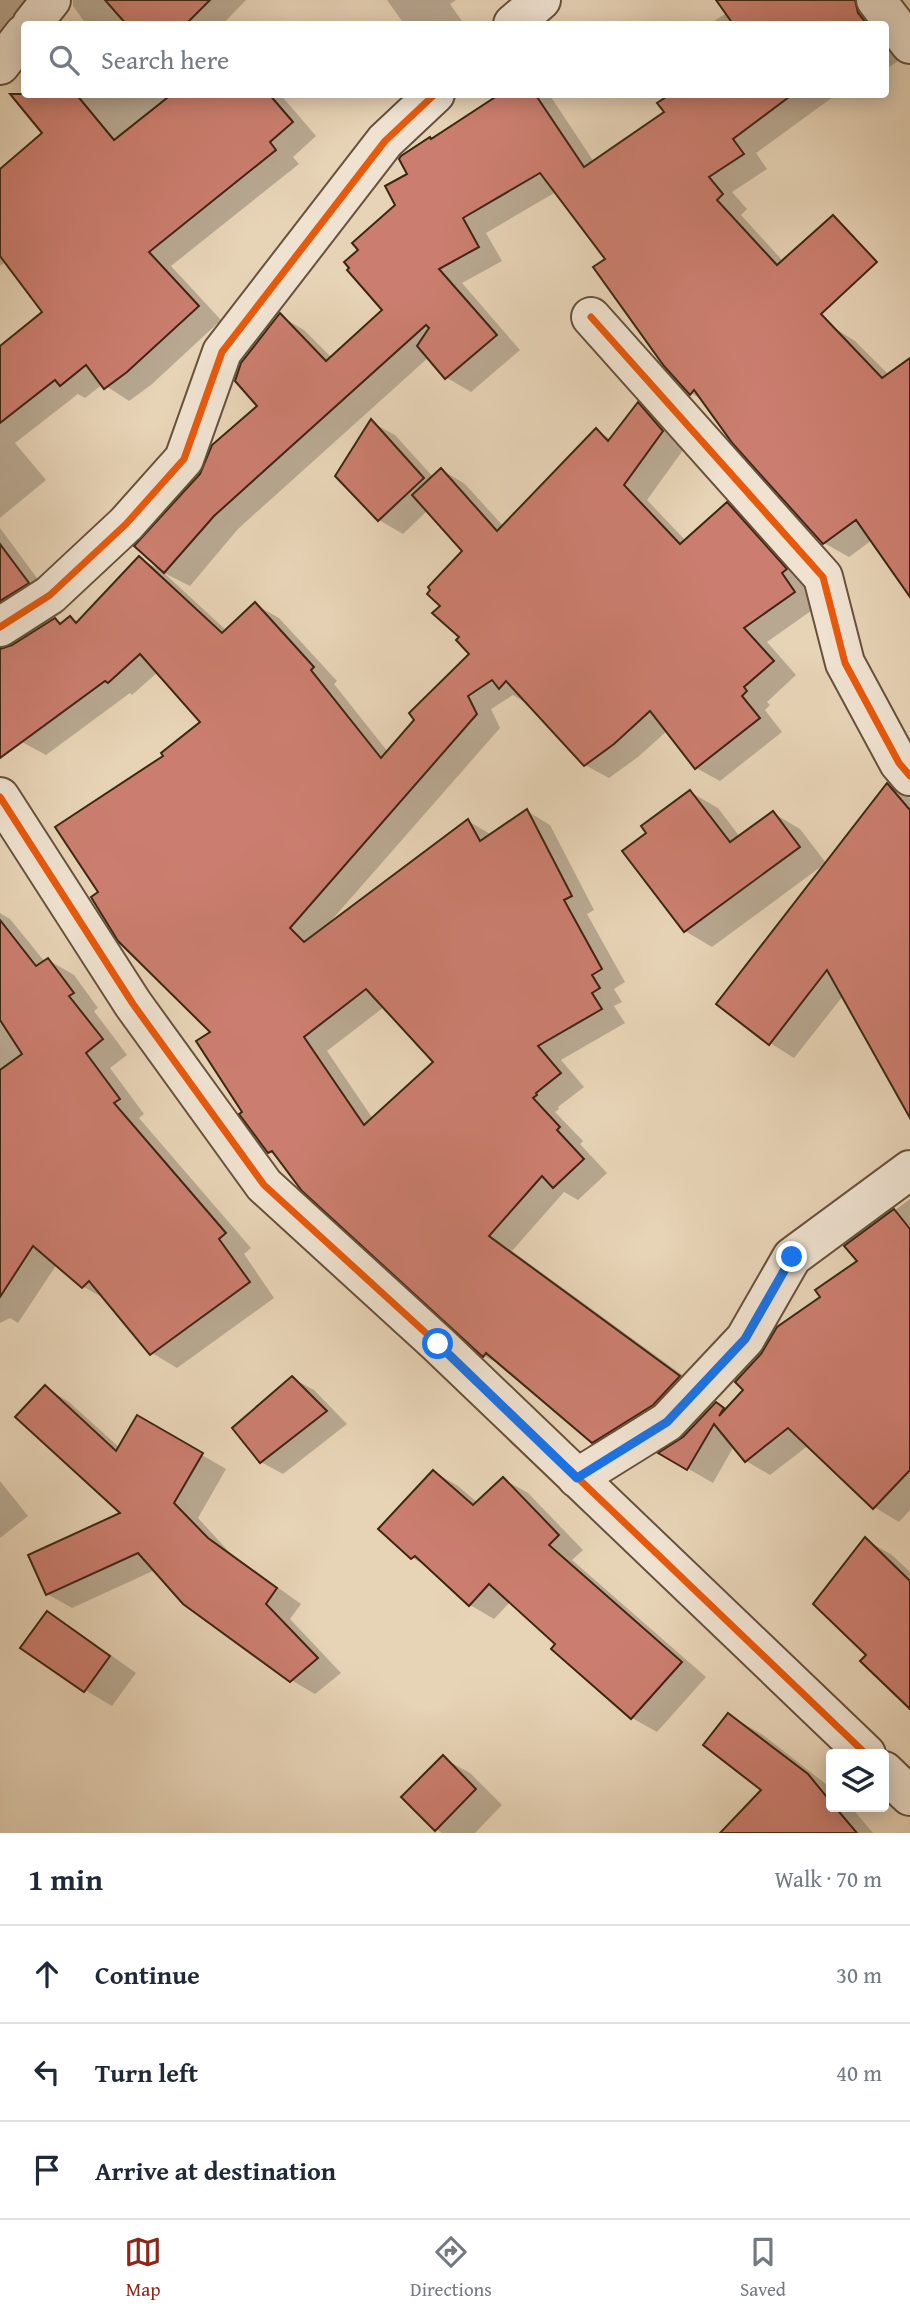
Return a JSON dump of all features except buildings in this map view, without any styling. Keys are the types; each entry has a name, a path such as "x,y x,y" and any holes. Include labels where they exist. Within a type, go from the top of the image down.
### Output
{"street":[{"path":"34,21 51,0"},
{"path":"516,21 541,0"},
{"path":"876,0 910,44"},
{"path":"0,65 21,38"},
{"path":"0,626 50,595 126,524 184,460 222,352 385,141 431,98"},
{"path":"591,317 823,578 845,663 899,763 910,776"},
{"path":"5,818 133,1004 264,1185 438,1344 861,1749"},
{"path":"577,1478 667,1422 745,1339 792,1257 910,1170"},
{"path":"889,1776 910,1796"}],"cycle path":[{"path":"0,627 50,595 126,524 184,459 222,352 385,141 431,98"},
{"path":"591,317 823,577 845,663 899,763 910,776"},
{"path":"0,797 133,1004 264,1185 438,1344 861,1749"}],"route":[{"path":"438,1344 577,1478 667,1422 745,1339 792,1257"}]}
